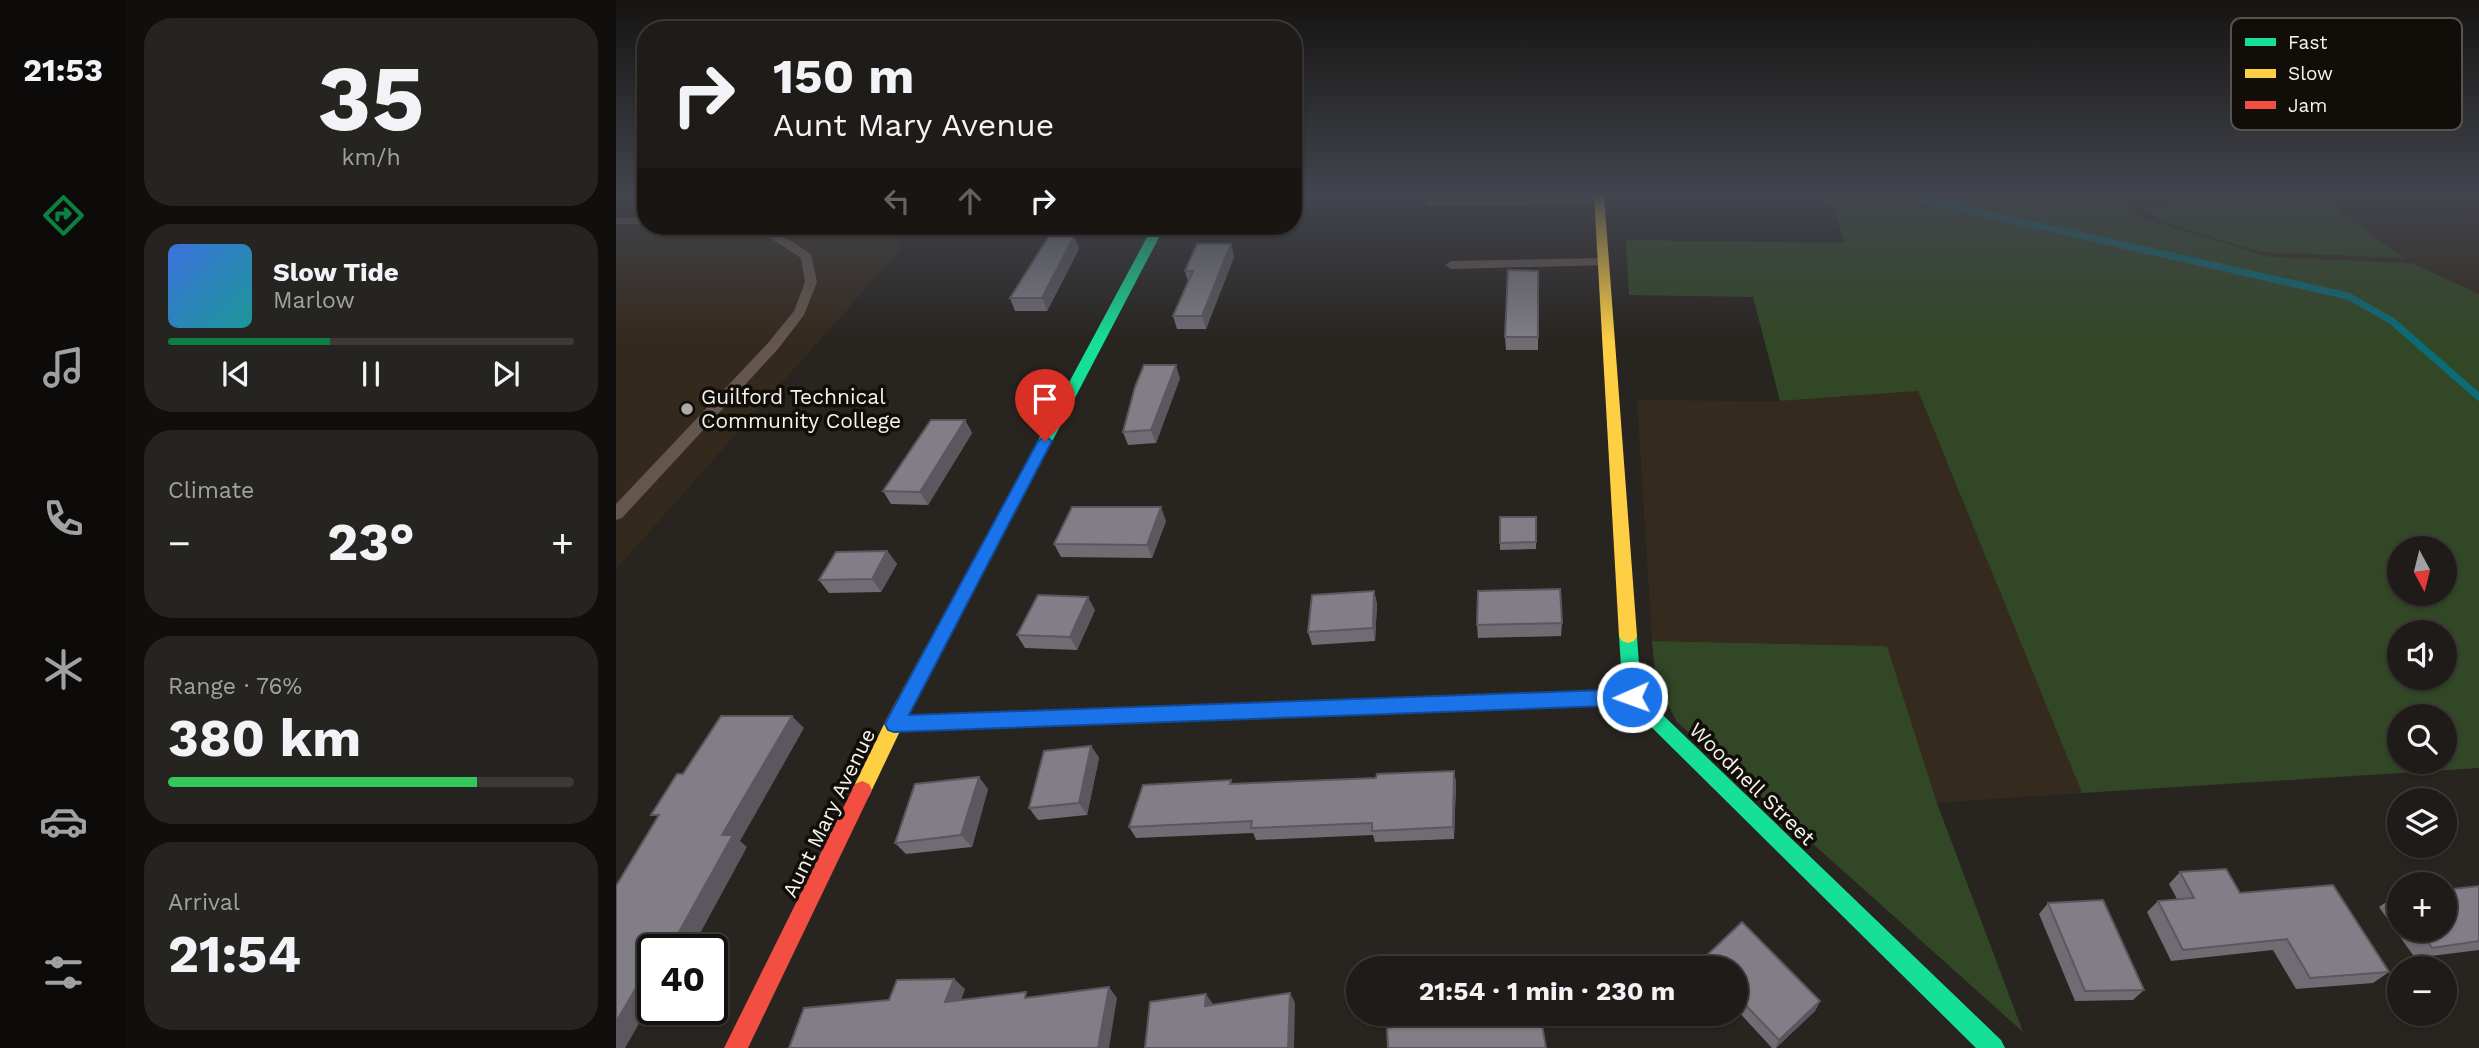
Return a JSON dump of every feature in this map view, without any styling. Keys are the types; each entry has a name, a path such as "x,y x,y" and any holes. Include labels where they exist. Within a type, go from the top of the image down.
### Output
{"street":[{"name":"Aunt Mary Avenue","path":"736,1048 894,724 1149,244"},
{"path":"894,724 1632,697 1602,244"},
{"name":"Woodnell Street","path":"1632,697 1993,1048"}],"lane":[{"path":"616,514 773,346 800,312 811,282 807,256 787,244"},
{"path":"1451,265 1603,262"}],"shaded area":[{"name":"Guilford Technical Community College","path":"616,244 898,244 901,249 616,569"},
{"path":"2226,244 2479,244 2479,294 2412,263 2270,257"},
{"path":"1918,391 2082,793 1937,803 1887,646 1652,641 1637,400 1780,401"}],"green space":[{"path":"1626,244 2226,244 2270,257 2412,263 2479,294 2479,768 2457,769 2457,704 2387,704 2387,774 2082,793 1918,391 1780,401 1753,297 1629,295"},
{"path":"2235,244 2385,244 2404,258 2261,252"},
{"path":"1652,641 1887,646 1937,803 2023,1032 1677,722 1656,683"}],"building":[{"path":"1044,244 1070,244 1042,298 1010,298"},
{"path":"1197,244 1231,244 1202,316 1173,316 1193,271 1185,271"},
{"path":"1508,270 1538,271 1538,337 1505,337"},
{"path":"1144,365 1176,365 1151,430 1123,432 1135,387"},
{"path":"931,420 965,420 920,492 883,491"},
{"path":"1072,507 1161,507 1147,545 1054,544"},
{"path":"1500,517 1536,517 1536,542 1500,543"},
{"path":"887,551 872,579 819,580 836,552"},
{"path":"1560,589 1562,623 1477,625 1478,591"},
{"path":"1374,591 1373,628 1308,632 1312,595"},
{"path":"1038,595 1088,597 1070,637 1017,635"},
{"path":"721,716 792,716 722,835 733,835 678,934 637,934 637,986 616,1022 616,886 659,815 651,815 677,774 683,774"},
{"path":"1091,746 1079,803 1029,808 1044,751"},
{"path":"1454,771 1453,827 1372,831 1372,823 1251,828 1252,821 1129,827 1143,785 1231,780 1230,784 1376,778 1377,774"},
{"path":"979,777 961,835 895,843 915,784"},
{"path":"2226,869 2240,893 2333,885 2387,972 2310,978 2287,939 2183,950 2158,901 2194,898 2180,872"},
{"path":"2479,886 2479,941 2432,948 2428,942 2457,942 2457,889"},
{"path":"2103,900 2144,990 2085,991 2048,903"},
{"path":"1742,922 1820,1001 1779,1040 1748,1008 1748,956 1706,956"},
{"path":"954,979 945,1002 1026,992 1025,998 1109,987 1098,1048 789,1048 804,1008 889,1000 897,980"},
{"path":"1290,993 1288,1048 1145,1048 1150,1002 1206,994 1205,1006"},
{"path":"1542,1026 1546,1048 1388,1048 1387,1028"}],"waterway":[{"path":"2118,244 2348,296 2392,321 2479,397"}],"traffic: fast":[{"path":"994,537 1149,244"},
{"path":"1628,636 1632,697 1993,1048"},
{"path":"894,724 1528,701"}],"traffic: slow":[{"path":"1602,244 1628,636"},
{"path":"862,790 894,724 994,537"},
{"path":"1528,701 1632,697"}],"traffic: jam":[{"path":"736,1048 862,790"}],"place":[{"name":"Guilford Technical Community College","path":"687,409"}],"route":[{"path":"1045,441 894,724 1632,697"}]}
